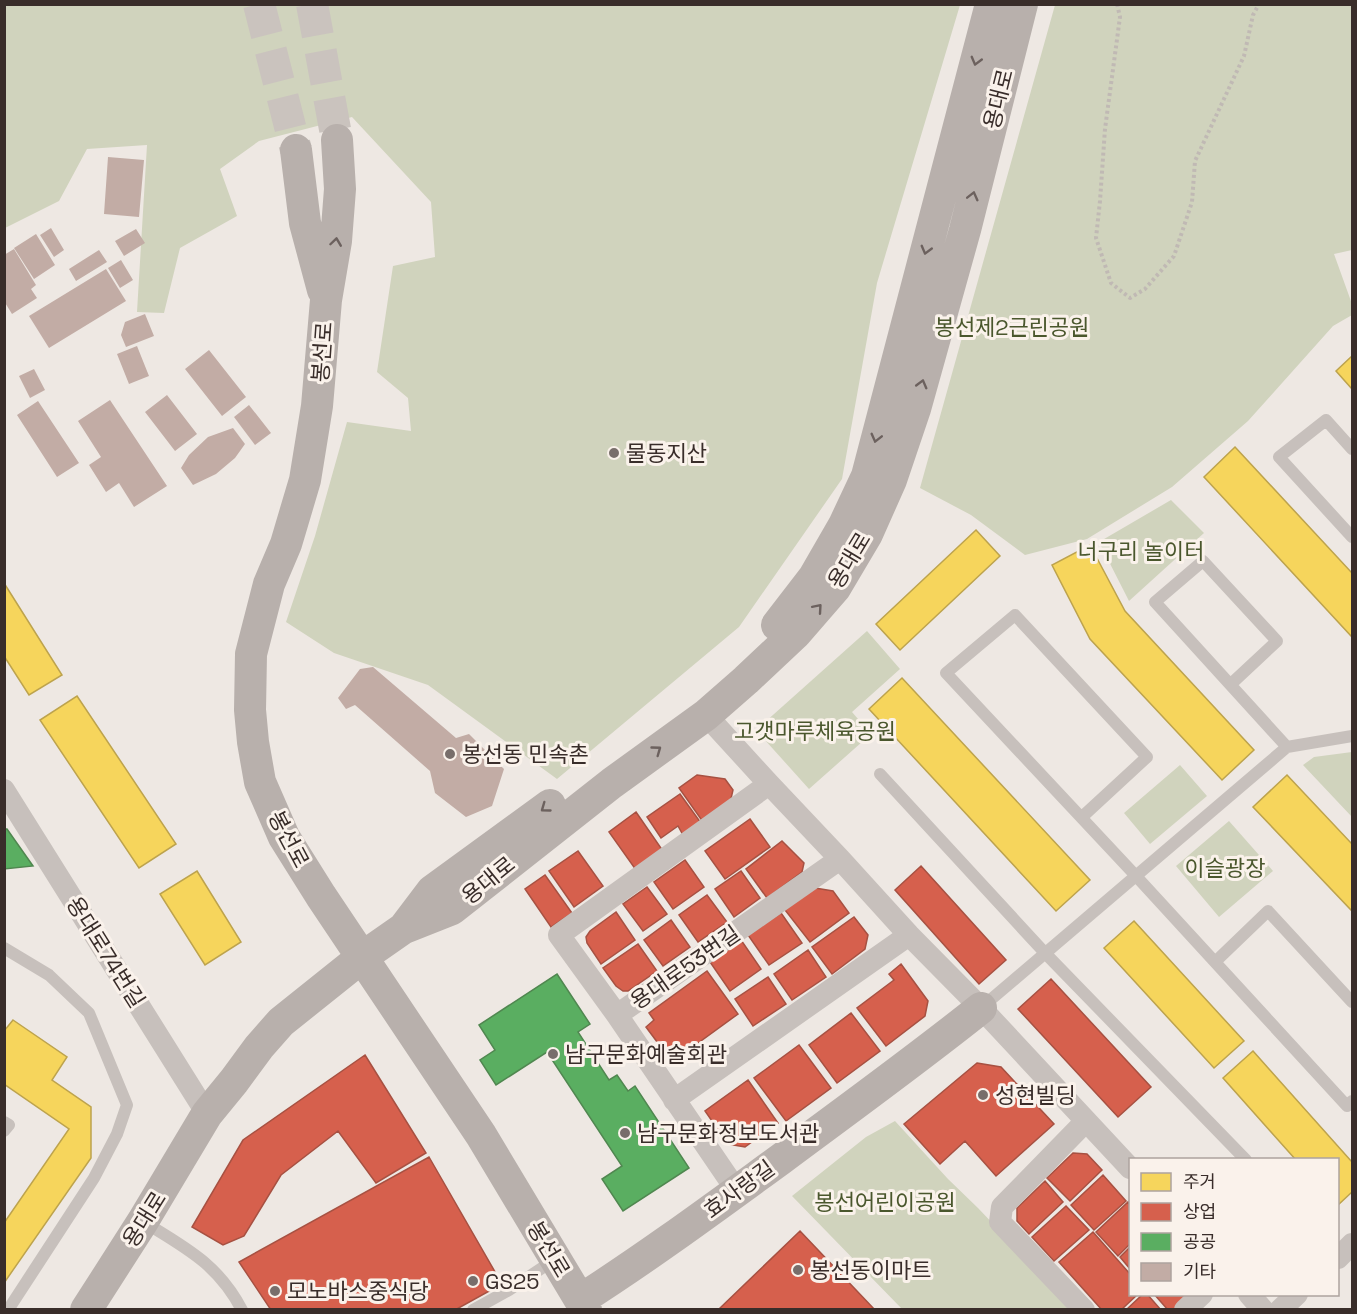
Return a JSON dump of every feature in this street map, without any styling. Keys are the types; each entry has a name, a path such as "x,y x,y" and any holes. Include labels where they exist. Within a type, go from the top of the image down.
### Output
{"street":[{"name":"용대로","path":"404,928 432,891 596,771 649,729 715,684 774,629 814,577 844,525 867,476 991,4"},
{"name":"용대로","path":"86,1310 207,1114 281,1022 361,958 404,928 452,909 612,783 706,715 796,633 835,588 867,534 886,491 915,409 965,230 1022,4"},
{"name":"봉선로","path":"337,140 340,189 338,220 326,300 317,406 305,480 286,544 269,584 251,654 250,710 260,782 284,837 361,958 480,1135 583,1305"},
{"path":"296,150 305,223 326,300"},
{"path":"706,715 909,935 1129,1166"},
{"name":"용대로53번길","path":"769,784 559,935 617,1015 840,859"},
{"name":"용대로74번길","path":"5,790 207,1114"},
{"path":"674,1100 909,935"},
{"name":"효사랑길","path":"583,1305 615,1277 902,1070 981,1008"},
{"path":"617,1015 736,1191"},
{"path":"1084,1310 1000,1222 1002,1207 1086,1121"},
{"path":"1339,1257 1353,1244"},
{"path":"1185,1310 1200,1296"},
{"path":"1252,1296 1263,1310"},
{"path":"1280,1310 1295,1296"}],"lane":[{"path":"1353,449 1326,420 1279,457 1353,537"},
{"path":"1231,684 1277,641 1203,561 1155,602 1287,747"},
{"path":"1082,817 1147,757 1015,615 946,673 1082,817 1347,1106 1353,1101"},
{"path":"981,1008 1287,747 1353,736"},
{"path":"880,774 1045,953 1244,1158"},
{"path":"1215,962 1268,911 1353,1002"},
{"path":"4,948 49,975 88,1013 127,1105 117,1134 94,1178 8,1310"},
{"path":"4,1122 9,1125 4,1131"},
{"path":"143,1221 197,1255 216,1272 242,1310"},
{"path":"473,1310 509,1290 555,1259"}],"path":[{"path":"1117,4 1120,17 1105,129 1096,238 1111,283 1130,298 1145,289 1174,256 1192,202 1195,161 1245,56 1253,15 1259,4"}],"green space":[{"path":"5,5 960,5 877,283 842,479 739,627 557,779 428,685 334,653 286,622 315,536 347,422 411,431 408,398 377,372 393,266 435,257 431,202 352,117 259,141 220,169 237,216 180,248 164,313 137,312 147,145 87,149 59,201 5,228"},
{"name":"봉선제2근린공원","path":"1055,5 1352,5 1352,250 1334,254 1352,304 1352,315 1333,326 1248,421 1172,487 1087,539 1025,555 971,515 920,488"},
{"name":"너구리 놀이터","path":"1171,500 1204,533 1129,601 1099,542"},
{"name":"고갯마루체육공원","path":"867,631 900,669 852,712 871,734 809,789 756,730"},
{"path":"1352,752 1352,817 1303,765 1314,757"},
{"name":"이슬광장","path":"1180,765 1207,796 1150,844 1124,813"},
{"name":"이슬광장","path":"1229,821 1273,871 1219,917 1176,866"},
{"name":"봉선어린이공원","path":"895,1121 1074,1309 902,1309 792,1196 866,1137"}],"building: 주거":[{"path":"1352,356 1352,389 1336,371"},
{"path":"1235,447 1352,573 1352,637 1204,477"},
{"path":"976,530 1000,556 900,650 876,624"},
{"path":"1090,545 1125,611 1254,750 1222,780 1090,639 1052,565"},
{"path":"4,583 62,675 29,695 4,656"},
{"path":"902,678 1090,880 1056,911 869,709"},
{"path":"77,696 176,844 139,868 40,720"},
{"path":"1287,775 1352,844 1352,911 1253,807"},
{"path":"197,871 241,942 205,965 160,894"},
{"path":"1134,921 1244,1041 1214,1068 1104,948"},
{"path":"13,1020 67,1057 52,1080 91,1107 91,1158 4,1283 4,1223 69,1129 4,1084 4,1031"},
{"path":"1253,1051 1352,1162 1352,1192 1339,1204 1339,1158 1294,1158 1223,1078"}],"building: 상업":[{"path":"697,775 725,779 733,790 730,803 703,822 679,788"},
{"path":"680,794 701,823 683,835 678,826 661,838 647,817"},
{"path":"636,812 663,851 636,870 609,832"},
{"path":"750,819 770,847 725,879 705,851"},
{"path":"782,841 804,863 802,872 767,898 746,869"},
{"path":"578,851 603,886 574,907 549,871"},
{"path":"685,860 704,887 673,909 654,882"},
{"path":"921,866 1006,960 979,984 895,890"},
{"path":"741,871 760,898 734,917 715,889"},
{"path":"545,875 572,913 551,927 525,889"},
{"path":"647,887 667,914 643,931 623,904"},
{"path":"815,888 833,891 849,913 810,942 785,910"},
{"path":"707,895 727,922 698,942 679,915"},
{"path":"616,912 635,940 601,964 587,943 586,937 590,931"},
{"path":"781,913 802,943 769,965 748,935"},
{"path":"854,917 868,935 865,949 832,974 812,947"},
{"path":"671,920 690,947 663,966 644,940"},
{"path":"741,940 761,969 730,991 710,962"},
{"path":"638,944 657,971 628,991 623,991 616,986 603,968"},
{"path":"808,950 826,977 792,1000 774,974"},
{"path":"901,964 928,1001 925,1016 886,1046 857,1008 894,980 889,974"},
{"path":"707,971 738,1014 672,1062 646,1027 654,1020 649,1013"},
{"path":"768,977 786,1004 753,1026 735,999"},
{"path":"1051,979 1151,1087 1118,1117 1018,1009"},
{"path":"851,1013 880,1051 837,1083 809,1045"},
{"path":"799,1045 831,1088 786,1121 754,1078"},
{"path":"365,1055 426,1153 376,1183 338,1131 281,1175 244,1236 223,1245 192,1227 243,1140"},
{"name":"성현빌딩","path":"977,1063 1001,1067 1054,1124 996,1176 965,1141 940,1164 904,1124"},
{"path":"748,1080 778,1123 745,1147 728,1144 705,1111"},
{"path":"1073,1153 1087,1154 1102,1170 1070,1201 1047,1178"},
{"path":"429,1157 502,1284 455,1310 271,1310 239,1262"},
{"path":"1103,1175 1126,1201 1094,1230 1071,1205"},
{"path":"1045,1181 1063,1202 1029,1234 1017,1221 1017,1208"},
{"path":"1128,1202 1129,1245 1118,1256 1096,1232"},
{"path":"1066,1206 1089,1230 1054,1261 1032,1237"},
{"name":"봉선동이마트","path":"800,1231 875,1310 718,1310"},
{"path":"1093,1232 1129,1273 1129,1296 1136,1296 1121,1310 1102,1310 1059,1262"},
{"path":"1129,1248 1129,1268 1120,1257"},
{"path":"1141,1296 1149,1296 1161,1310 1126,1310"},
{"path":"1156,1296 1189,1296 1175,1310 1168,1310"}],"building: 공공":[{"path":"4,829 7,829 33,866 4,869"},
{"path":"557,974 590,1024 578,1032 609,1080 617,1075 628,1091 635,1086 689,1168 623,1211 602,1179 622,1166 547,1052 496,1085 480,1060 495,1050 479,1025"}],"building: 기타":[{"path":"108,157 144,160 139,217 104,214"},
{"path":"51,228 64,250 54,257 40,235"},
{"path":"136,229 145,243 124,256 115,241"},
{"path":"36,234 55,265 34,279 14,248"},
{"path":"14,249 36,285 31,289 37,298 12,314 4,301 4,255"},
{"path":"99,250 107,262 76,281 69,269"},
{"path":"121,260 133,280 120,288 108,268"},
{"path":"106,269 126,301 49,348 29,316"},
{"path":"145,314 154,336 126,347 121,335 125,322"},
{"path":"137,346 149,376 129,384 117,354"},
{"path":"209,350 246,397 222,416 185,369"},
{"path":"34,369 45,390 30,398 19,376"},
{"path":"167,395 197,434 175,451 145,412"},
{"path":"110,400 167,486 134,507 119,483 106,492 89,465 101,457 78,421"},
{"path":"38,401 79,463 57,477 17,415"},
{"path":"249,405 271,433 255,445 234,417"},
{"path":"233,428 245,444 235,458 216,474 193,485 181,468 189,455 208,437"},
{"name":"봉선동 민속촌","path":"373,667 456,738 469,734 504,769 492,806 466,817 435,793 430,771 355,705 346,709 338,698 360,669"}],"tunnel":[{"path":"259,4 296,150"},
{"path":"312,4 337,140"}],"place":[{"name":"물동지산","path":"614,453"},
{"name":"봉선동 민속촌","path":"450,754"},
{"name":"남구문화예술회관","path":"553,1054"},
{"name":"성현빌딩","path":"983,1095"},
{"name":"남구문화정보도서관","path":"625,1133"},
{"name":"봉선동이마트","path":"798,1270"},
{"name":"GS25","path":"473,1281"},
{"name":"모노바스중식당","path":"275,1291"}]}
